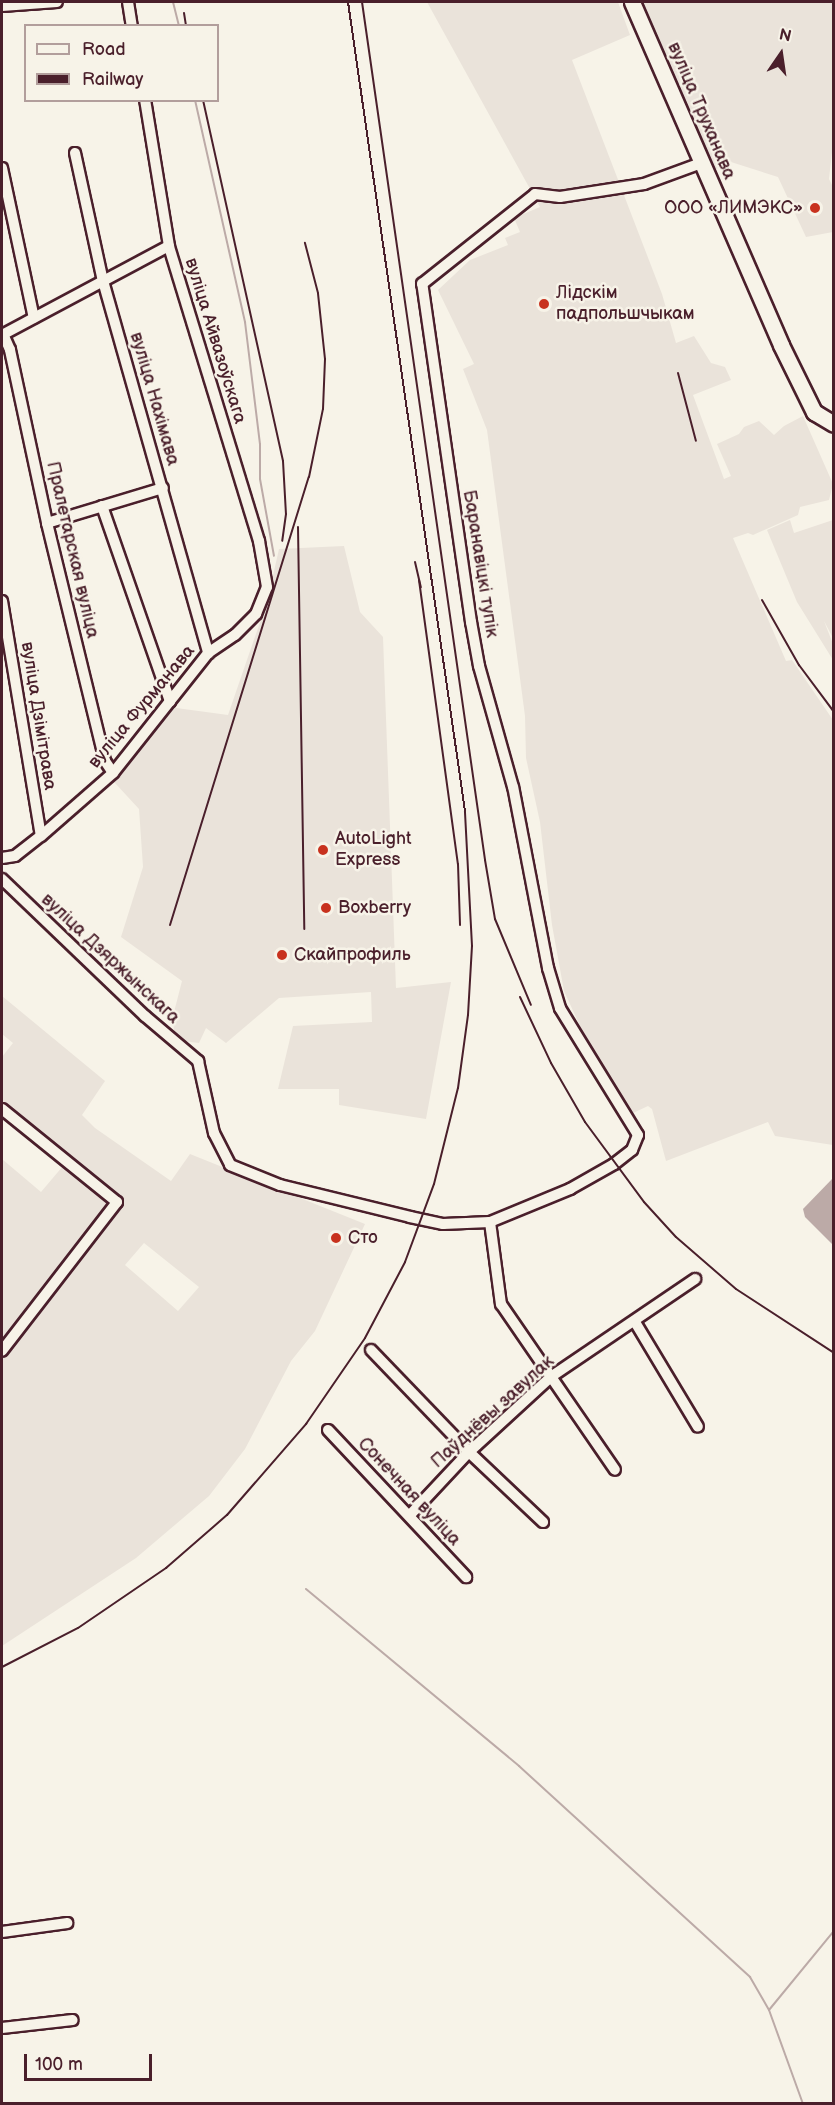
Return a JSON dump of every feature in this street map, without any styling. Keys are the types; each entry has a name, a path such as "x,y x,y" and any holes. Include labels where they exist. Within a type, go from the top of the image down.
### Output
{"main road":[{"name":"вуліца Труханава","path":"632,2 701,163 810,405 814,412 834,424"}],"street":[{"path":"2,6 57,2"},
{"path":"128,2 132,24"},
{"name":"вуліца Айвазоўскага","path":"145,102 169,246 258,541 267,587"},
{"name":"вуліца Нахімава","path":"75,153 103,281 208,653"},
{"name":"Баранавіцкі тупік","path":"490,1222 570,1189 614,1164 632,1150 638,1135 560,1008 548,968 513,787 479,666 422,284 535,195 560,197 644,184 701,163"},
{"path":"2,168 34,318"},
{"path":"2,334 169,246"},
{"name":"Пралетарская вуліца","path":"2,334 10,350 47,523 105,761 113,773"},
{"path":"47,523 163,488"},
{"path":"102,506 170,701"},
{"name":"вуліца Фурманава","path":"2,858 15,856 113,773 208,653 235,635 255,614 267,587"},
{"name":"вуліца Дзімітрава","path":"2,602 41,836"},
{"name":"вуліца Дзяржынскага","path":"2,879 145,1016 198,1061 214,1133 230,1166 280,1185 410,1217 443,1224 490,1222"},
{"path":"2,1109 117,1202 2,1351"},
{"path":"490,1222 501,1304 615,1470"},
{"name":"Паўднёвы завулак","path":"410,1515 469,1452 552,1376 635,1322 695,1279"},
{"path":"635,1322 698,1427"},
{"path":"371,1350 469,1452 543,1522"},
{"name":"Сонечная вуліца","path":"328,1430 466,1577"},
{"path":"2,1932 67,1923"},
{"path":"2,2028 73,2020"}],"shaded area":[{"path":"427,2 618,2 630,35 572,60 662,294 676,343 694,336 711,363 725,367 731,380 693,395 724,479 731,476 717,444 739,434 744,427 759,421 774,435 784,426 803,416 833,484 829,500 800,507 798,515 753,535 748,533 733,538 786,661 792,660 833,720 833,1145 775,1136 768,1122 666,1161 652,1109 648,1106 631,1114 586,1039 564,991 552,925 540,822 526,758 525,716 487,430 463,369 474,364 438,290 470,260 508,245 505,238 520,232 514,218 540,207"},
{"path":"639,2 833,2 834,134 829,179 833,187 833,232 806,237 778,177 731,162 712,171"},
{"path":"790,520 794,533 833,520 833,638 824,621 833,644 833,660 797,602 767,530"},
{"path":"344,546 360,612 383,637 396,988 451,982 426,1119 339,1105 339,1089 278,1089 293,1026 372,1022 371,992 279,998 226,1043 206,1028 199,1043 183,1041 174,1032 173,1016 182,981 121,937 143,867 139,809 103,770 169,707 228,715 267,602 279,549"},
{"path":"2,996 105,1081 82,1115 95,1128 171,1181 190,1154 365,1224 315,1331 291,1361 245,1449 209,1496 136,1558 2,1646 2,1159 41,1192 63,1166 2,1115 2,1057 13,1043 2,1034","holes":["144,1243 199,1287 178,1311 125,1265"]},
{"path":"833,1178 833,1245 805,1217 803,1209"}],"waterway":[{"path":"173,2 178,24"},
{"path":"195,102 245,322 260,444 260,479 274,556"},
{"path":"306,1589 519,1766 750,1977 769,2010 803,2104"},
{"path":"769,2010 834,1931"}],"railway":[{"path":"2,1667 78,1628 166,1568 227,1515 306,1424 365,1338 405,1262 434,1184 458,1088 468,1015 472,946 465,811 348,2"},
{"path":"362,2 485,860 495,919 531,1005"},
{"path":"184,13 186,24"},
{"path":"203,102 283,461 286,514 282,541"},
{"path":"170,925 309,477 323,409 325,359 318,293 305,243"},
{"path":"678,373 696,441"},
{"path":"298,527 304,929"},
{"path":"415,562 421,587"},
{"path":"419,580 458,864 460,925"},
{"path":"762,600 799,665 834,712"},
{"path":"520,997 551,1063 585,1122 644,1202 676,1237 736,1289 834,1353"}],"place":[{"name":"ООО «ЛИМЭКС»","path":"815,208"},
{"name":"Лідскім падпольшчыкам","path":"544,304"},
{"name":"AutoLight Express","path":"323,850"},
{"name":"Boxberry","path":"326,908"},
{"name":"Скайпрофиль","path":"282,955"},
{"name":"Сто","path":"336,1238"}]}
